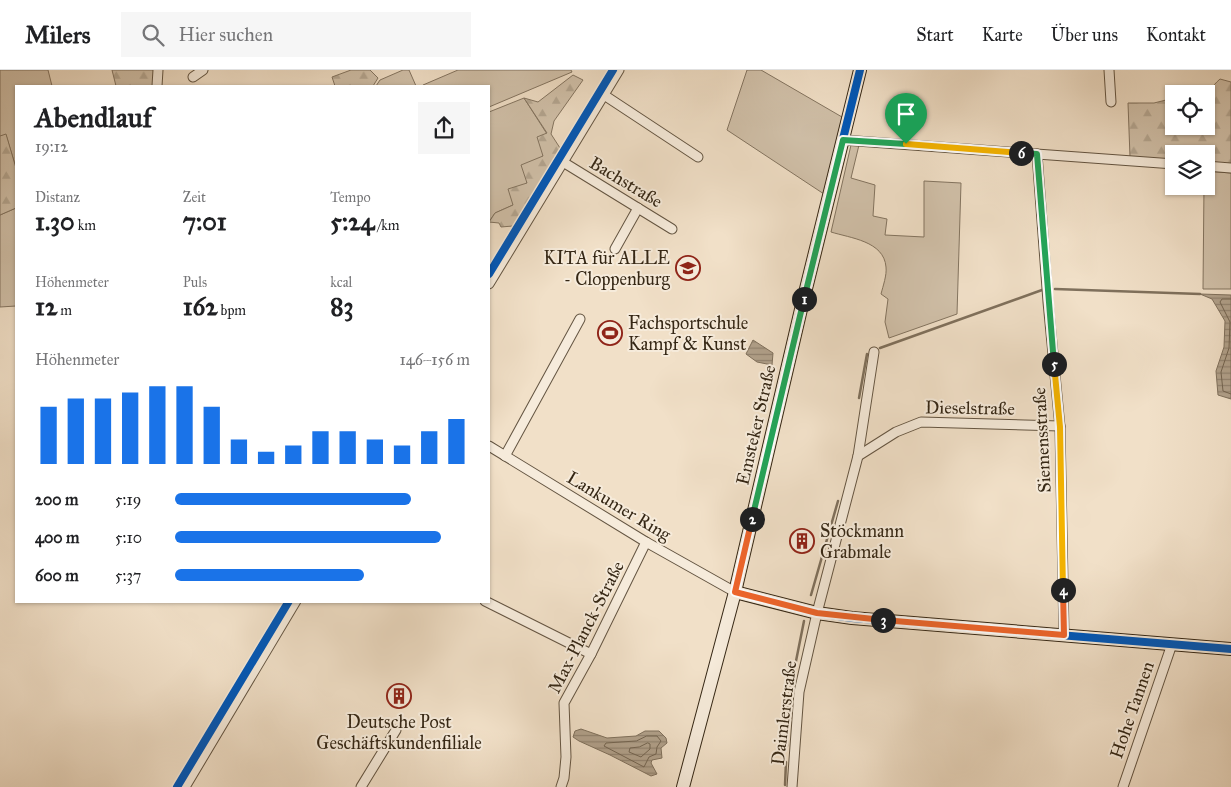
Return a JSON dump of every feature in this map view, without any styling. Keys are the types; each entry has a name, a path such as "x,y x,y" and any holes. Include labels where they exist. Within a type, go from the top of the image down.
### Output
{"street":[{"path":"157,85 158,70"},
{"path":"193,76 203,70"},
{"path":"490,282 619,70"},
{"name":"Emsteker Straße","path":"683,787 735,592 802,305 860,70"},
{"path":"1109,70 1110,102"},
{"path":"604,95 698,157"},
{"path":"843,140 1165,163"},
{"name":"Siemensstraße","path":"1037,154 1048,302 1060,426 1064,635"},
{"name":"Bachstraße","path":"563,162 672,229"},
{"path":"1215,167 1231,168"},
{"path":"616,249 638,208"},
{"path":"505,456 580,319"},
{"path":"817,613 858,456 874,352"},
{"name":"Dieselstraße","path":"858,456 896,432 921,422 1060,426"},
{"name":"Lankumer Ring","path":"490,447 646,542 735,592"},
{"name":"Max-Planck-Straße","path":"561,787 566,757 564,703 591,654 646,542"},
{"path":"735,592 817,613 852,618 1231,649"},
{"path":"186,787 295,603"},
{"path":"489,603 591,654"},
{"name":"Daimlerstraße","path":"792,787 799,692 817,613"},
{"name":"Hohe Tannen","path":"1123,787 1172,644"},
{"path":"361,787 396,730"}],"green space":[{"path":"0,70 48,70 52,85 15,85 15,165 6,135 0,136"},
{"path":"112,70 155,70 154,85 116,85"},
{"path":"351,70 370,70 378,78 374,85 335,85 332,77"},
{"path":"403,70 409,70 416,85 377,85 380,80"},
{"path":"458,70 571,70 572,72 490,107 490,85 423,85"},
{"path":"747,70 761,70 842,117 827,196 727,130"},
{"path":"573,75 583,80 554,121 551,134 560,148 513,226 501,227 499,223 490,222 490,220 495,213 513,205 508,189 527,183 521,165 543,156 537,137 547,133 524,98 538,102"},
{"path":"1220,79 1231,82 1231,165 1215,164 1215,145 1165,145 1165,159 1130,157 1128,103 1154,103 1165,100 1165,135 1215,135 1215,84"},
{"path":"524,98 547,134 543,156 513,205 495,213 490,220 490,112"},
{"path":"6,134 15,165 15,208 0,215 0,136"},
{"path":"851,145 859,145 851,178 875,185 873,216 887,219 885,235 924,237 924,181 961,183 957,314 889,338 885,322 888,299 881,294 886,273 884,258 879,251 865,242 831,232"},
{"path":"1215,172 1231,173 1231,289 1203,289 1204,195 1215,195"},
{"path":"15,208 15,306 0,307 0,215"}],"water":[{"path":"1200,294 1231,295 1231,399 1218,395 1216,371 1224,347 1225,321 1212,299"},
{"path":"753,340 773,353 772,365 757,362 746,354"},
{"path":"581,729 607,738 636,736 645,731 659,731 666,738 667,743 661,748 662,758 652,760 651,763 657,774 651,776 579,741 573,737 575,731"}],"waterway":[{"path":"1055,289 1200,294"},
{"path":"880,348 1042,290"},
{"path":"859,398 867,354"},
{"path":"811,595 838,501"},
{"path":"787,721 788,701 804,621"},
{"path":"787,735 787,746"},
{"path":"180,787 201,752"},
{"path":"785,785 786,762"}],"cycle path":[{"path":"490,272 613,70"},
{"path":"860,70 802,305 735,592 817,613 852,618 1231,649"},
{"path":"177,787 288,603"}],"place":[{"name":"KITA für ALLE - Cloppenburg","path":"688,268"},
{"name":"Fachsportschule Kampf & Kunst","path":"610,333"},
{"name":"Stöckmann Grabmale","path":"802,541"},
{"name":"Deutsche Post Geschäftskundenfiliale","path":"399,696"}],"route":[{"path":"843,140 906,144 1037,154 1060,427 1064,635 852,618 789,607 735,592 802,305 843,140"}]}
